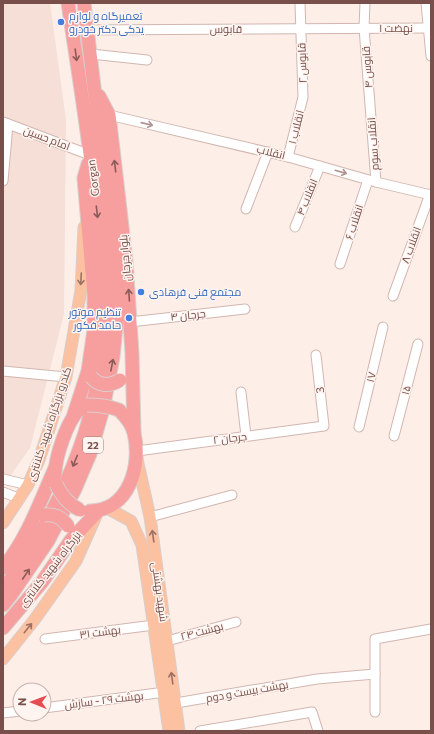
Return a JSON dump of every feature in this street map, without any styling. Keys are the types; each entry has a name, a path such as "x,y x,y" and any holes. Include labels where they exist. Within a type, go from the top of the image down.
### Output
{"highway":[{"name":"Gorgan","path":"3,590 39,537 66,484 80,449 90,414 102,355 105,308 103,264 90,155 68,3"},
{"name":"Gorgan","path":"84,3 115,263"},
{"name":"بلوار جرجان","path":"95,89 110,115 126,261 132,353 134,432"},
{"path":"3,568 14,556 32,522 55,468 62,442 79,409 89,374 94,330 94,295 84,178 90,155"},
{"name":"بزرگراه شهید کلانتری","path":"3,605 48,541 75,489 90,454 103,409 114,357 117,316 115,263"},
{"path":"89,374 95,382 108,385 114,384 120,380 127,369 132,353"},
{"path":"55,468 56,484 61,495 80,510 103,509 119,501 126,494 132,482 136,452 134,432 124,415 119,410 109,406 97,405 79,409"},
{"name":"بزرگراه شهید کلانتری","path":"3,628 42,582 71,540 103,509"},
{"path":"32,522 37,517 44,515 51,514 58,516 64,520 68,526 71,532 71,540"}],"main road":[{"name":"کندرو بزرگراه شهید کلانتری","path":"3,523 28,485 39,460 66,378 81,290 85,198"},
{"path":"76,323 81,321 88,325 79,409"},
{"name":"شهید بهشتی","path":"136,452 150,517 179,731"},
{"path":"3,658 35,619 76,561 103,509"},
{"name":"شهید بهشتی","path":"103,509 131,521 142,544 169,731"}],"street":[{"name":"۲ قابوس","path":"300,3 303,97"},
{"name":"۴ قابوس","path":"365,3 364,28 370,105"},
{"path":"426,3 431,56"},
{"name":"قابوس","path":"88,30 364,28"},
{"name":"۱ نهضت","path":"364,28 428,28"},
{"path":"91,54 147,60"},
{"name":"انقلاب ۱","path":"288,157 303,97"},
{"name":"انقلاب سوم","path":"370,105 372,181"},
{"name":"انقلاب","path":"110,115 268,152 372,181 430,195"},
{"name":"امام حسین","path":"6,123 90,155"},
{"path":"3,181 6,123"},
{"path":"246,209 268,152"},
{"name":"۴ انقلاب","path":"295,227 320,166"},
{"name":"۶ انقلاب","path":"340,264 372,181"},
{"name":"۸ انقلاب","path":"393,296 430,195"},
{"name":"۴ جرجان","path":"130,322 245,309"},
{"name":"۱۷","path":"359,427 383,327"},
{"name":"۱۵","path":"394,436 418,344"},
{"name":"3","path":"316,355 324,426"},
{"path":"3,371 66,378"},
{"path":"241,392 246,436"},
{"name":"جرجان ۲","path":"136,452 324,426"},
{"path":"3,479 28,485"},
{"path":"3,492 20,499"},
{"path":"150,517 232,494"},
{"name":"بهشت ۲۴","path":"167,641 236,622"},
{"name":"بهشت ۳۱","path":"45,639 154,625"},
{"path":"375,712 375,638 431,629"},
{"name":"بهشت بیست و دوم","path":"176,703 318,679 375,674"},
{"name":"بهشت ۲۹ - سازش","path":"52,707 164,692"},
{"path":"200,731 312,712 318,731"}],"shaded area":[{"path":"3,3 50,3 66,120 64,314 30,448 3,486"}],"place":[{"name":"تعمیرگاه و لوازم یدکی دکتر خودرو","path":"61,22"},
{"name":"مجتمع فنی فرهادی","path":"141,292"},
{"name":"تنظیم موتور حامد فکور","path":"129,318"}]}
